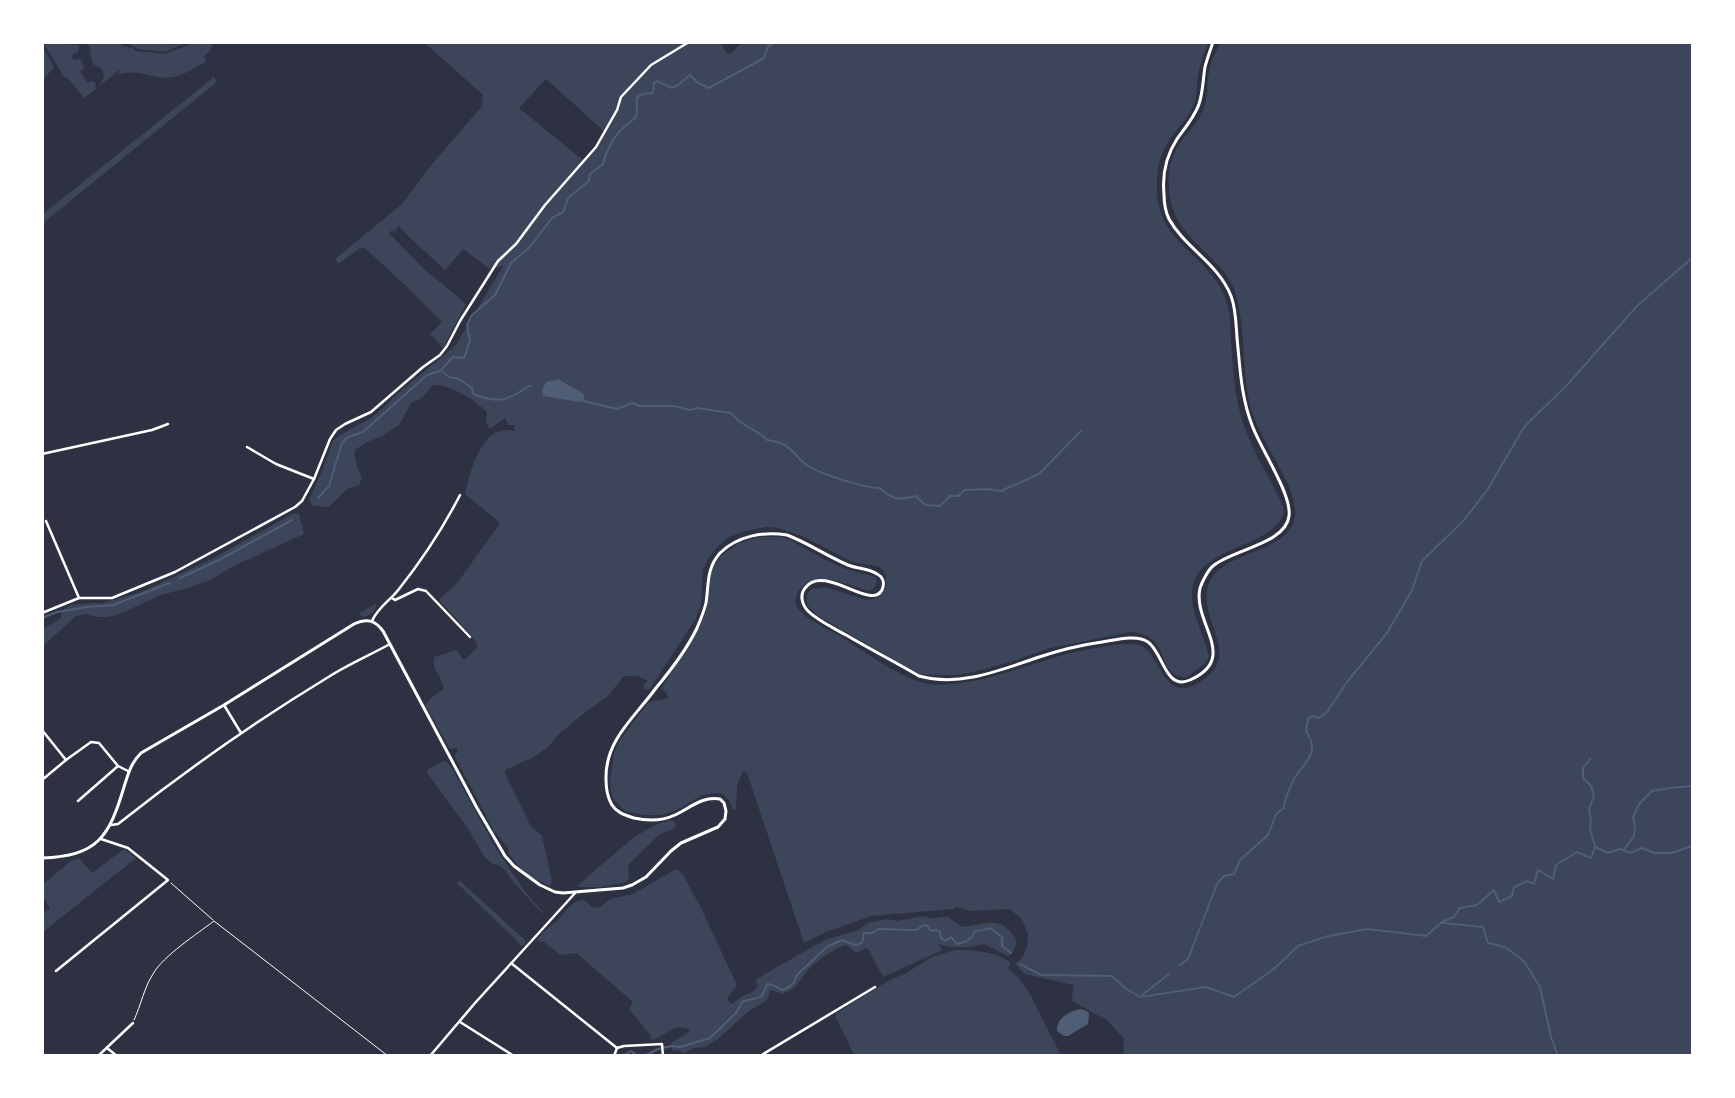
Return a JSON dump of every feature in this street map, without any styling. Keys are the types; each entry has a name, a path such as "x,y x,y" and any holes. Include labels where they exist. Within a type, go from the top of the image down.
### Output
{"street":[{"path":"42,613 79,598 112,598 175,572 295,507 302,501 314,479 330,439 336,430 371,412 423,367 440,355 498,261 516,244 545,205 596,147 617,110 621,97 651,65 689,42"},
{"path":"42,858 76,853 101,839 111,825 128,771 141,753 224,705 354,624 364,620 372,621 379,626 390,644 477,808 505,856 514,866 540,885 555,892 576,892 632,886 646,877 681,843 718,827 725,819 726,811 724,803 720,798 706,799 665,819 654,820 623,815 611,804 606,788 606,774 610,752 615,740 656,689 697,628 706,604 707,580 713,562 732,543 745,537 770,534 787,535 852,566 876,573 882,578 884,586 880,593 874,596 822,580 814,581 806,586 802,593 802,602 808,610 824,622 919,676 934,680 954,680 996,672 1063,650 1103,642 1139,638 1148,642 1154,648 1171,677 1178,681 1191,679 1207,668 1212,663 1214,652 1204,623 1200,601 1200,589 1206,576 1212,566 1281,532 1289,522 1290,512 1278,480 1252,426 1243,394 1232,299 1222,278 1168,218 1164,205 1163,182 1166,159 1199,105 1205,67 1213,42"},
{"path":"42,454 152,430 168,424"},
{"path":"247,447 276,464 314,479"},
{"path":"372,621 376,611 392,598 405,582 445,524 460,495"},
{"path":"46,522 79,598"},
{"path":"392,598 395,600 418,589 426,591 470,637"},
{"path":"111,825 118,824 241,732 330,676 390,644"},
{"path":"224,705 241,732"},
{"path":"42,730 66,760"},
{"path":"42,780 91,742 99,743 118,766 128,771"},
{"path":"78,801 118,766"},
{"path":"56,971 168,880 128,848 101,839"},
{"path":"430,1056 576,892"},
{"path":"512,963 617,1048"},
{"path":"760,1056 875,987"},
{"path":"460,1022 514,1056"},
{"path":"98,1056 133,1023"},
{"path":"617,1048 662,1044 664,1054"},
{"path":"107,1048 117,1056"},
{"path":"614,1056 617,1048"},
{"path":"770,1050 773,1056"}],"path":[{"path":"168,880 214,921 388,1056"},
{"path":"133,1023 147,984 154,971 163,961 214,921"}],"shaded area":[{"path":"43,42 76,43 69,44 79,45 78,52 73,54 72,59 80,59 85,68 80,71 88,83 91,81 95,82 96,89 84,98 68,78 64,77"},
{"path":"720,42 727,53 731,54 741,42 1208,43 1197,79 1194,105 1170,139 1161,158 1158,170 1157,194 1162,216 1167,226 1174,236 1215,279 1228,305 1235,386 1240,412 1253,448 1283,506 1284,514 1275,527 1262,536 1216,558 1203,568 1195,580 1192,598 1209,657 1205,663 1187,677 1177,675 1166,664 1153,640 1144,635 1131,632 1050,648 978,671 956,675 919,674 818,616 807,605 807,595 811,589 826,587 866,600 874,599 884,592 886,586 886,576 883,570 877,566 853,562 804,537 778,528 767,527 744,531 727,538 708,559 703,570 701,605 695,620 650,689 644,689 644,684 648,681 638,676 624,676 608,696 558,735 548,747 534,757 505,770 531,827 542,836 552,881 550,886 529,876 508,853 509,849 494,831 455,757 455,754 458,752 457,748 450,749 425,705 432,697 443,690 442,682 434,667 434,657 456,650 464,660 478,647 472,636 439,600 458,582 500,523 465,494 474,462 486,441 494,434 503,430 514,431 515,425 508,425 505,418 490,429 486,423 487,412 476,403 455,390 440,385 433,385 422,398 411,403 399,425 355,450 356,461 362,478 359,485 347,489 329,507 313,506 309,500 333,441 340,435 371,418 456,345 503,266 490,269 463,249 445,270 398,225 394,232 392,230 389,233 423,268 466,304 443,348 430,334 442,322 366,249 362,247 338,264 335,259 402,204 432,164 482,106 483,95 425,43","holes":["546,79 605,132 594,152 583,160 519,108"]},
{"path":"83,43 121,43 123,47 131,47 136,51 165,54 193,43 216,43 212,45 210,51 204,56 206,62 181,75 166,78 132,72 119,75 120,70 99,86 104,77 102,69 93,64 90,56 91,49 89,45"},
{"path":"127,43 186,43 164,52 138,49"},
{"path":"1220,43 1692,43 1692,1055 1123,1055 1124,1039 1108,1021 1072,1001 1073,985 1025,974 1015,964 1021,959 1027,948 1028,934 1021,918 1009,909 971,911 956,907 953,909 871,916 826,932 804,943 747,773 743,771 737,786 736,809 733,810 729,800 719,793 702,795 675,811 661,815 643,815 625,811 614,800 610,782 614,753 620,740 647,704 652,701 668,698 666,692 661,689 698,629 707,608 710,577 713,568 721,556 739,543 760,537 781,537 792,541 827,561 846,569 875,577 877,582 874,588 869,591 826,579 809,582 798,592 796,604 803,614 816,623 891,668 920,682 941,685 969,682 1071,653 1122,644 1135,644 1144,648 1152,656 1163,675 1178,688 1189,687 1203,680 1214,670 1219,660 1219,650 1207,603 1207,591 1213,577 1224,566 1284,536 1293,524 1295,508 1284,475 1259,430 1250,405 1239,308 1235,292 1224,272 1193,240 1179,222 1170,195 1169,175 1173,156 1203,111 1210,67"},
{"path":"42,47 54,67 43,80"},
{"path":"214,77 217,82 43,223 43,214"},
{"path":"558,379 584,394 584,401 578,402 543,396 542,391 546,382"},
{"path":"294,513 299,514 304,534 234,566 210,580 161,595 122,613 108,617 96,617 86,614 76,616 43,646 43,629 61,618 62,610 71,605 103,603 141,592 210,560"},
{"path":"376,604 374,611 370,615 362,617 359,613"},
{"path":"446,761 453,770 495,847 524,890 545,916 514,883 504,869 491,863 483,855 469,830 427,773 428,769"},
{"path":"672,820 676,824 675,828 660,834 628,865 629,878 626,882 602,887 578,887 634,837 657,824"},
{"path":"124,849 136,858 43,932 43,914 50,908 43,897 43,884 71,861 79,858 92,873"},
{"path":"676,869 682,873 700,906 737,985 727,999 731,1004 743,995 754,991 758,986 755,980 763,975 825,940 858,930 868,923 887,919 897,921 923,916 933,919 948,917 962,927 994,922 1006,927 1017,942 1013,952 1008,956 984,944 949,947 938,944 943,950 883,977 868,949 865,948 857,953 846,945 818,961 793,989 782,994 771,990 767,1000 749,1011 718,1039 705,1047 694,1048 684,1053 677,1050 672,1051 671,1043 688,1033 689,1029 673,1029 656,1039 650,1040 651,1036 629,1009 633,1002 576,953 560,955 544,942 537,941 543,932 557,921 575,902 584,900 592,907 599,908 610,899 633,894"},
{"path":"459,880 526,941 524,945 521,946 457,883"},
{"path":"955,950 990,953 1010,962 1008,968 1020,979 1031,996 1061,1055 854,1055 835,1016 837,1013 886,982 906,973 932,957"},
{"path":"1081,1009 1089,1014 1088,1024 1068,1036 1064,1036 1057,1031 1057,1026 1064,1016 1072,1011"}],"waterway":[{"path":"318,498 329,486 342,443 348,437 363,432 427,375 440,371 453,357 464,358 470,341 467,325 472,315 495,295 511,263 529,248 552,218 563,212 568,198 589,181 590,174 603,164 614,139 636,116 637,97 653,93 654,83 657,81 672,88 690,75 698,83 709,88 764,58 768,47 775,42"},
{"path":"1180,965 1188,959 1217,884 1224,876 1234,874 1240,860 1268,835 1276,814 1284,808 1292,782 1312,752 1312,746 1306,731 1308,719 1312,716 1319,718 1327,712 1347,682 1387,633 1412,590 1422,561 1464,520 1488,489 1524,427 1567,385 1638,305 1692,258"},
{"path":"441,371 451,378 457,378 472,388 473,394 490,399 508,398 531,386"},
{"path":"584,401 617,409 632,403 640,406 674,406 690,410 697,408 731,413 739,421 767,440 781,443 789,448 811,468 852,483 879,488 896,498 916,496 925,505 940,506 950,496 958,496 965,490 987,489 1001,491 1039,474 1081,431"},
{"path":"180,578 219,560 292,520"},
{"path":"42,618 57,612 113,605 170,583"},
{"path":"1590,759 1583,768 1583,778 1591,786 1594,795 1589,810 1590,829 1595,846"},
{"path":"1624,850 1634,836 1635,826 1633,818 1639,804 1652,791 1692,786"},
{"path":"1020,964 1041,975 1112,976 1125,988 1140,997 1206,987 1234,997 1274,969 1298,946 1328,936 1368,929 1426,936 1442,922 1454,917 1460,908 1477,905 1494,890 1499,902 1512,896 1514,887 1527,881 1534,884 1538,870 1553,879 1556,865 1577,852 1591,858 1595,847 1608,853 1620,849 1630,853 1642,848 1655,853 1672,853 1692,846"},
{"path":"1443,923 1483,927 1488,943 1505,947 1524,961 1540,987 1551,1037 1558,1056"},
{"path":"644,1056 658,1049 672,1046 680,1047 710,1038 736,1013 742,1002 761,997 767,984 782,990 789,987 797,975 827,947 842,940 855,945 862,943 864,933 872,933 878,929 916,930 927,925 931,931 937,930 940,932 941,938 945,941 951,937 957,944 970,939 975,931 990,928 1002,937 1002,946 1011,953"},
{"path":"1142,995 1169,974"},
{"path":"623,1056 631,1051 638,1056"}]}
